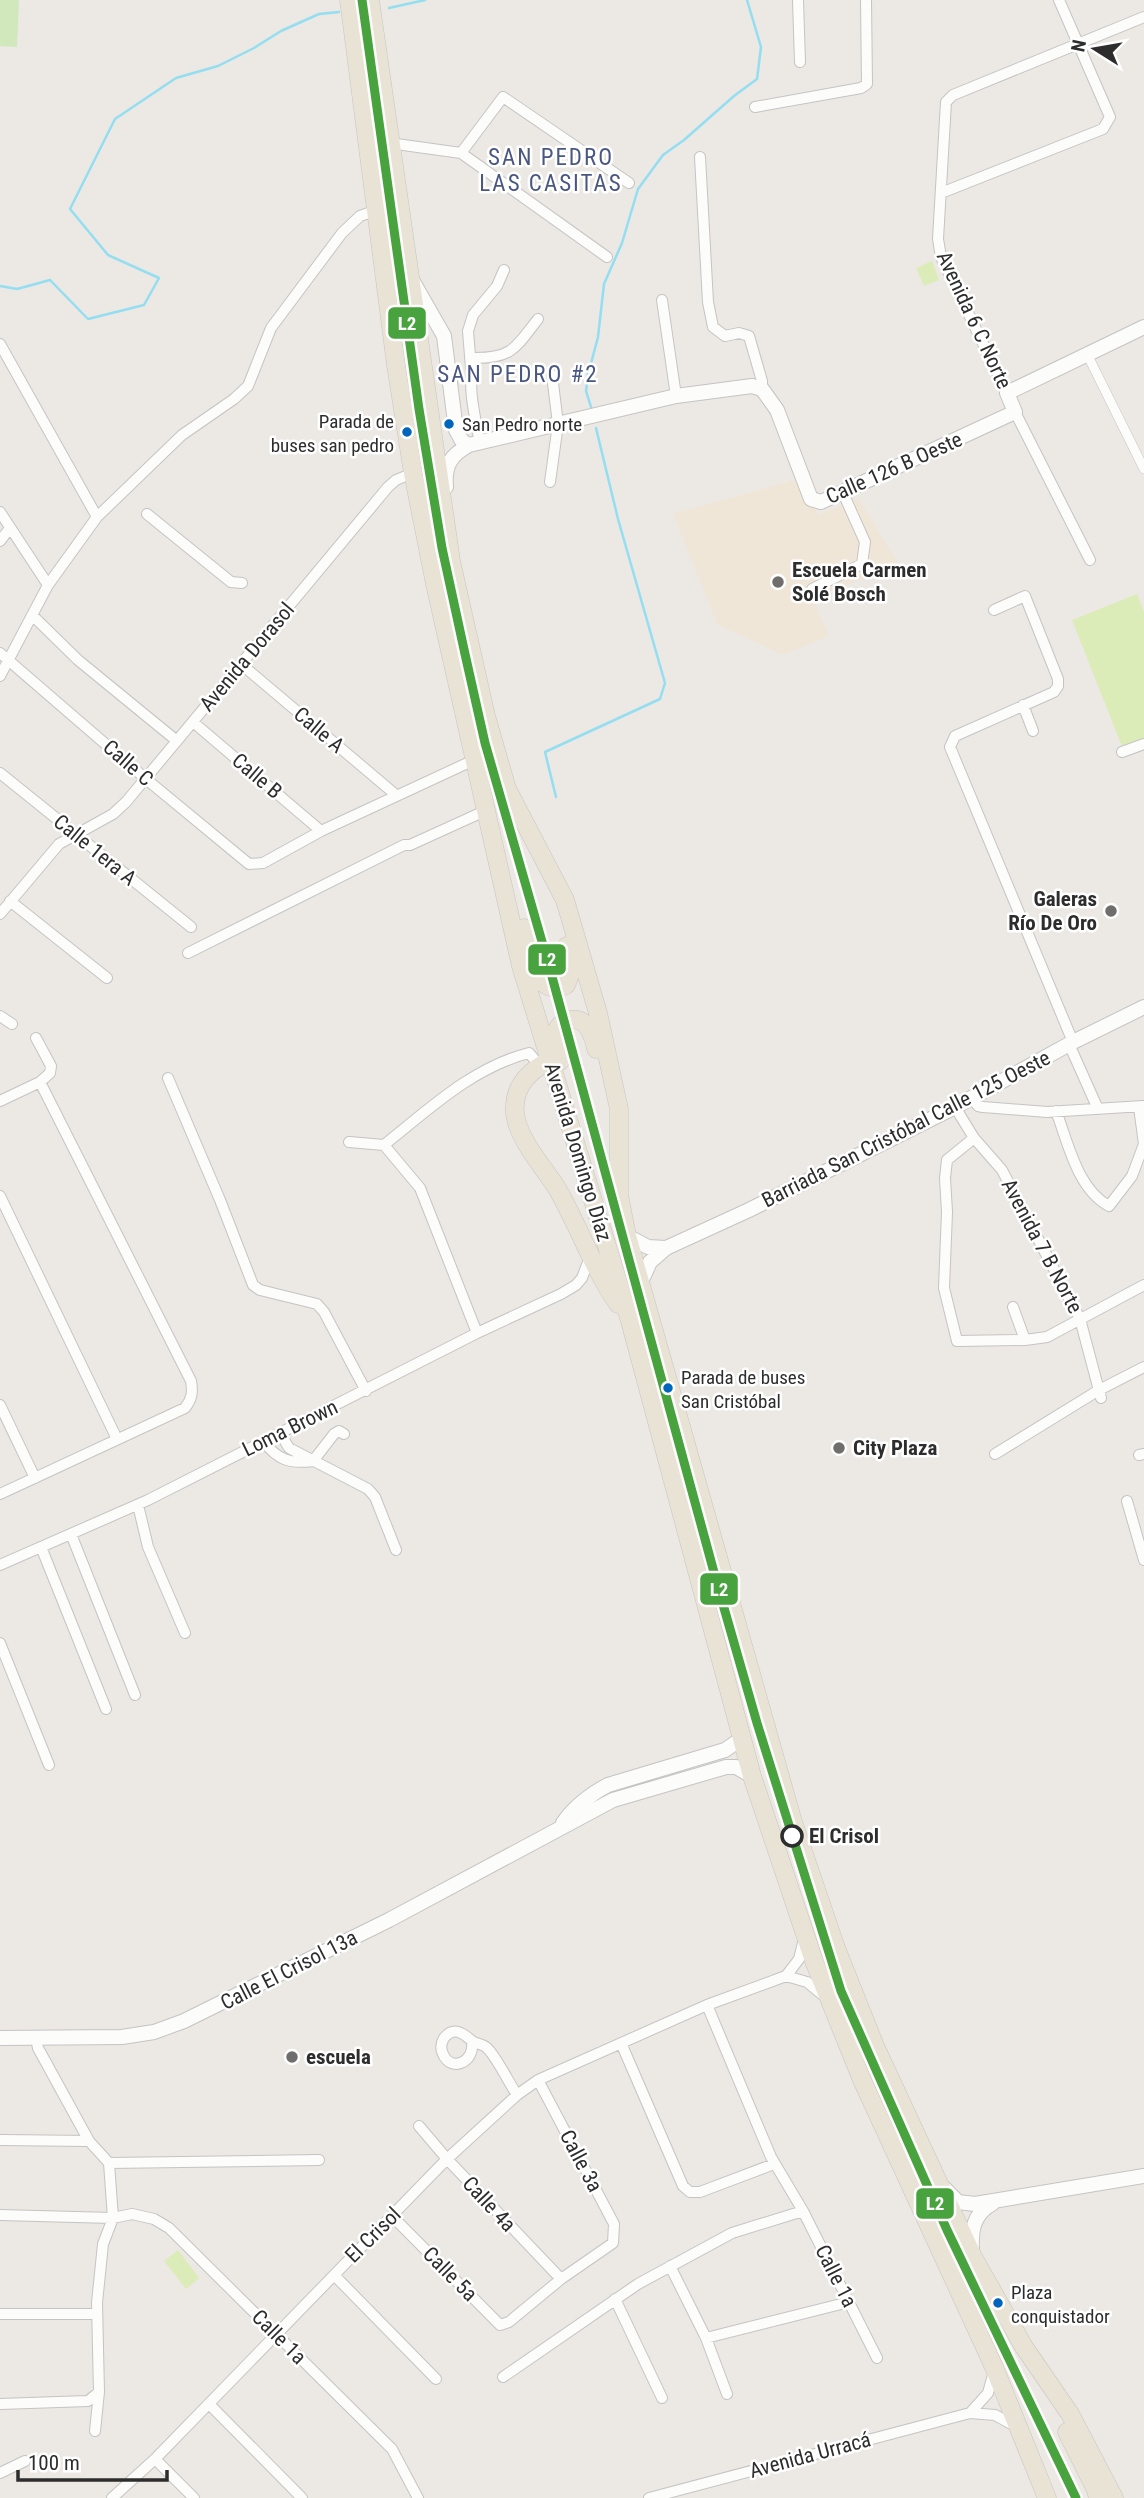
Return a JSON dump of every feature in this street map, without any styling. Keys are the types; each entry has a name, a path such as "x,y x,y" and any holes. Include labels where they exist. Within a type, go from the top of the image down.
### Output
{"main road":[{"name":"Avenida Domingo Díaz","path":"349,0 396,365 413,473 474,760 545,1063 588,1183 629,1321 741,1738 802,1926 830,2005 862,2081 994,2367 1047,2498"},
{"name":"Avenida Domingo Díaz","path":"370,0 407,272 451,561 486,716 504,777 537,849 565,900 598,1013 619,1109 619,1195 628,1236 793,1822 836,1948 870,2034 972,2257 1018,2336 1052,2386 1101,2470 1114,2498"},
{"path":"504,884 521,914 541,983 549,989 566,985 572,965 537,849"},
{"path":"588,1183 574,1107 556,1044 556,1033 560,1024 570,1019 581,1020 593,1035 619,1148"},
{"path":"545,1063 526,1078 520,1088 515,1105 517,1122 558,1189 590,1256 629,1321"},
{"path":"1052,2386 1059,2415 1098,2498"},
{"path":"1018,2428 1044,2464 1059,2498"}],"street":[{"path":"798,0 800,62"},
{"path":"755,107 861,88 867,84 866,0"},
{"path":"942,193 1103,129 1110,117 1059,0"},
{"path":"1078,44 1144,17"},
{"name":"Avenida 6 C Norte","path":"1015,412 941,257 938,239 946,102 953,95 1078,44"},
{"path":"461,153 502,97 629,183"},
{"path":"389,143 461,153 607,257"},
{"path":"451,561 452,537 446,473 452,458 475,444 676,396 733,387 752,386 762,389 749,335 739,333 725,336 713,327 708,302 701,157"},
{"path":"0,676 4,657 48,585 97,517 182,435 248,386 271,328 342,233 360,216 377,210"},
{"path":"475,444 468,331 474,315 497,286 504,270"},
{"path":"407,272 444,336 456,430 462,441 475,444"},
{"path":"662,300 676,396"},
{"path":"471,370 475,358 491,358 512,352 538,319"},
{"path":"1007,393 1144,327"},
{"path":"0,344 97,517"},
{"path":"1087,354 1144,469"},
{"path":"550,482 558,424 552,375"},
{"name":"Calle 126 B Oeste","path":"762,389 777,410 811,499 821,502 1015,412"},
{"path":"1015,412 1090,560"},
{"name":"Avenida Dorasol","path":"0,914 49,853 75,834 113,814 146,779 388,487 396,480 413,473"},
{"path":"812,589 862,564 865,542 843,493"},
{"path":"0,512 48,585"},
{"path":"147,514 231,582 242,583"},
{"path":"0,541 10,528"},
{"path":"994,610 1025,596 1058,679 1058,686 1054,692 955,736 950,747 1098,1109"},
{"path":"32,615 78,660 177,741"},
{"name":"Calle C","path":"4,657 249,864 263,863 321,831"},
{"name":"Calle A","path":"241,664 396,795"},
{"path":"1023,705 1033,731"},
{"name":"Calle B","path":"193,722 321,831"},
{"path":"1122,752 1144,744"},
{"path":"321,831 474,760"},
{"name":"Calle 1era A","path":"0,773 191,927"},
{"path":"188,953 404,845 406,840 486,807"},
{"path":"10,901 107,978"},
{"name":"Barriada San Cristóbal Calle 125 Oeste","path":"640,1284 650,1262 666,1248 749,1210 955,1107 1071,1043 1144,1007"},
{"path":"0,1016 12,1024"},
{"path":"0,1101 40,1082 50,1073 51,1066 36,1038"},
{"path":"349,1142 384,1145 449,1093 511,1058 529,1053 545,1063"},
{"path":"168,1078 253,1285 260,1290 317,1304 324,1312 366,1391"},
{"path":"0,1494 185,1408 192,1395 191,1381 40,1082"},
{"path":"972,1098 978,1106 983,1107 1056,1111 1141,1107 1144,1144 1132,1176 1109,1206 1087,1187 1056,1111"},
{"name":"Avenida 7 B Norte","path":"955,1107 974,1138 1002,1170 1080,1319 1100,1394"},
{"path":"974,1138 947,1160 944,1178 947,1212 944,1288 957,1341 1047,1337 1144,1285"},
{"path":"384,1145 420,1188 477,1333"},
{"path":"0,1196 117,1439"},
{"path":"628,1236 648,1247 666,1248"},
{"path":"576,1285 587,1271 590,1256"},
{"path":"576,1285 593,1284 609,1291"},
{"name":"Loma Brown","path":"0,1565 138,1505 576,1285"},
{"path":"1013,1307 1026,1340"},
{"path":"995,1454 1144,1367"},
{"path":"0,1405 34,1478"},
{"path":"263,1441 279,1458 288,1462 313,1461 334,1434 339,1431 344,1434"},
{"path":"280,1433 289,1448 368,1489 375,1497 396,1550"},
{"path":"1127,1501 1144,1560"},
{"path":"138,1505 148,1547 185,1633"},
{"path":"71,1534 135,1695"},
{"path":"41,1547 106,1709"},
{"path":"0,1643 49,1765"},
{"name":"Calle El Crisol 13a","path":"0,2038 122,2037 154,2032 184,2021 389,1920 613,1800 725,1750 741,1738"},
{"name":"Calle El Crisol 13a","path":"677,1772 736,1767 752,1776"},
{"path":"802,1926 803,1948 799,1959 786,1976 807,1982 816,1988 830,2005"},
{"name":"El Crisol","path":"113,2498 155,2459 447,2159 517,2095 538,2080 621,2043 707,2005 786,1976"},
{"name":"Calle 1a","path":"707,2005 774,2164 803,2211 877,2358"},
{"path":"36,2038 38,2048 89,2141 109,2163 113,2218 103,2244 97,2314 99,2392 94,2431"},
{"path":"472,2042 486,2047 517,2095"},
{"path":"621,2043 683,2186 690,2192 700,2192 774,2164"},
{"name":"Calle 3a","path":"538,2080 614,2224 613,2243 561,2280"},
{"name":"Calle 4a","path":"419,2126 561,2280"},
{"path":"0,2140 89,2141"},
{"path":"109,2163 319,2160"},
{"path":"933,2171 951,2197 967,2205 994,2203 1144,2176"},
{"path":"972,2257 971,2238 974,2224 984,2208 994,2203"},
{"path":"503,2377 615,2300 670,2266 732,2233 803,2211"},
{"name":"Calle 1a","path":"0,2215 113,2218 132,2214 154,2219 169,2228 392,2449 418,2498"},
{"name":"Calle 5a","path":"392,2216 500,2325 509,2322 561,2280"},
{"path":"670,2266 706,2338 727,2394"},
{"path":"334,2275 436,2379"},
{"path":"615,2300 662,2398"},
{"path":"706,2338 849,2302"},
{"path":"0,2314 97,2314"},
{"path":"970,2413 988,2393 994,2367"},
{"path":"0,2404 88,2400 99,2392"},
{"path":"209,2404 302,2498"},
{"name":"Avenida Urracá","path":"649,2498 970,2413 995,2415 1018,2428"},
{"path":"155,2459 194,2498"},
{"path":"0,2473 25,2461"}],"shaded area":[{"name":"Escuela Carmen Solé Bosch","path":"795,480 819,515 858,498 899,564 813,599 829,636 783,655 717,624 673,514"}],"green space":[{"path":"0,0 19,0 17,47 0,46"},
{"path":"932,261 939,280 924,286 916,268"},
{"path":"1137,594 1144,612 1144,740 1123,749 1072,620"},
{"path":"178,2250 199,2278 186,2289 164,2261"}],"waterway":[{"path":"389,8 425,0"},
{"path":"591,407 586,391 598,337 604,284 622,243 638,189 663,155 757,79 761,47 747,0"},
{"path":"0,286 17,289 50,280 88,319 144,305 159,278 108,255 70,209 115,119 176,78 218,66 281,31 319,14 339,12"},
{"path":"556,797 545,752 660,699 665,683 618,519 596,428"}],"transit line":[{"name":"L2","path":"362,0 419,409 442,548 465,654 485,743 551,973 718,1587 757,1723 841,1991 947,2230 1076,2498"}],"place":[{"name":"San Pedro norte","path":"449,424"},
{"name":"Parada de buses san pedro","path":"407,432"},
{"name":"Escuela Carmen Solé Bosch","path":"778,582"},
{"name":"Galeras Río De Oro","path":"1111,911"},
{"name":"Parada de buses San Cristóbal","path":"668,1388"},
{"name":"City Plaza","path":"839,1448"},
{"name":"El Crisol","path":"792,1836"},
{"name":"escuela","path":"292,2057"},
{"name":"Plaza conquistador","path":"998,2303"}],"district":[{"name":"SAN PEDRO LAS CASITAS","path":"551,170"},
{"name":"SAN PEDRO #2","path":"518,374"}]}
